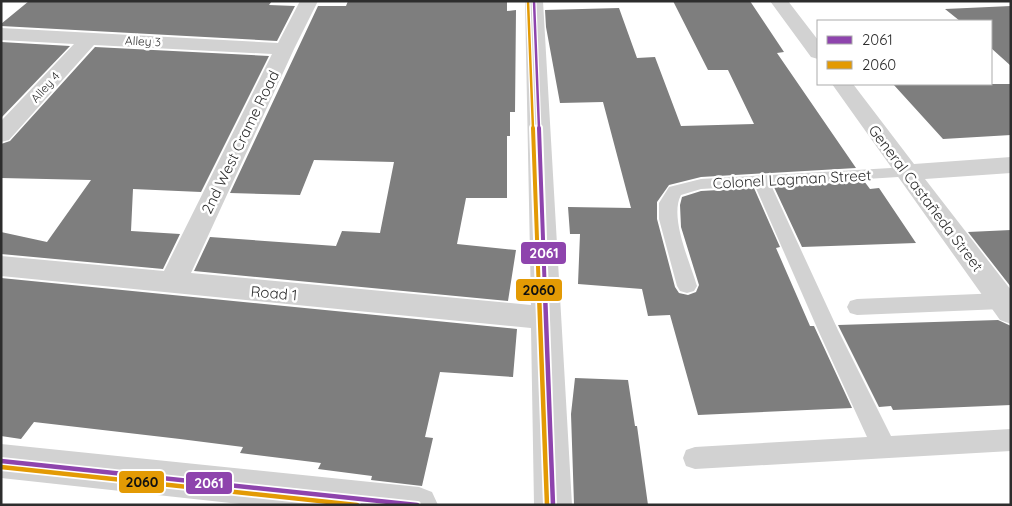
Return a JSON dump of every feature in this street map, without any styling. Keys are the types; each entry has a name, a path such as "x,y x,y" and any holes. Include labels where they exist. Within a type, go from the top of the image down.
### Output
{"street":[{"name":"2nd West Crame Road","path":"172,283 284,49 309,1"},
{"path":"534,1 553,505"},
{"path":"779,1 817,52"},
{"name":"Alley 3","path":"1,34 284,49"},
{"name":"Alley 4","path":"1,135 89,38"},
{"name":"General Castañeda Street","path":"843,85 1006,306"},
{"name":"Colonel Lagman Street","path":"908,172 1011,165"},
{"name":"Road 1","path":"1,266 546,318"},
{"path":"1,461 419,505"}],"lane":[{"name":"Colonel Lagman Street","path":"687,286 668,219 668,203 675,191 701,184 908,172"},
{"path":"761,181 828,330 884,447"},
{"path":"857,307 1006,306"},
{"path":"695,458 1011,440"}],"building":[{"path":"29,1 272,1 269,5 295,6 277,41 1,26"},
{"path":"348,1 507,1 507,11 516,10 515,112 510,112 510,136 507,136 507,198 466,198 457,244 516,250 508,301 194,271 210,237 336,246 342,231 380,233 394,162 314,160 300,195 230,193 318,6 346,6"},
{"path":"673,1 750,1 784,52 777,53 856,168 701,177 669,185 657,202 657,219 675,287 679,293 688,295 696,292 699,285 681,227 680,205 682,197 701,191 754,188 780,247 776,248 810,326 814,326 852,408 698,415 670,315 648,316 642,289 578,284 580,234 570,234 568,207 631,208 603,102 560,103 546,27 545,10 619,8 637,58 655,57 681,126 754,124 728,70 708,70"},
{"path":"1011,6 1011,66 992,49 992,20 959,20 945,9"},
{"path":"1,42 70,46 1,118"},
{"path":"95,47 269,56 201,192 133,189 131,231 180,234 163,269 1,254 1,232 47,242 91,180 1,178 1,144 10,141"},
{"path":"1011,84 1011,135 943,139 894,85"},
{"path":"864,181 870,189 879,188 916,243 802,247 774,187"},
{"path":"1011,230 1011,287 968,232"},
{"path":"1,278 517,329 513,377 440,372 425,437 433,438 422,486 371,480 372,476 318,469 321,463 240,453 243,447 180,439 34,422 21,439 1,436"},
{"path":"998,320 1011,326 1011,405 893,410 891,406 879,407 838,325"},
{"path":"575,378 628,380 635,426 637,426 648,505 574,504 571,414"}],"transit line":[{"name":"2060","path":"528,1 547,505"},
{"name":"2061","path":"534,1 553,505"},
{"name":"2061","path":"1,461 417,505"},
{"name":"2060","path":"1,467 357,505"}]}
